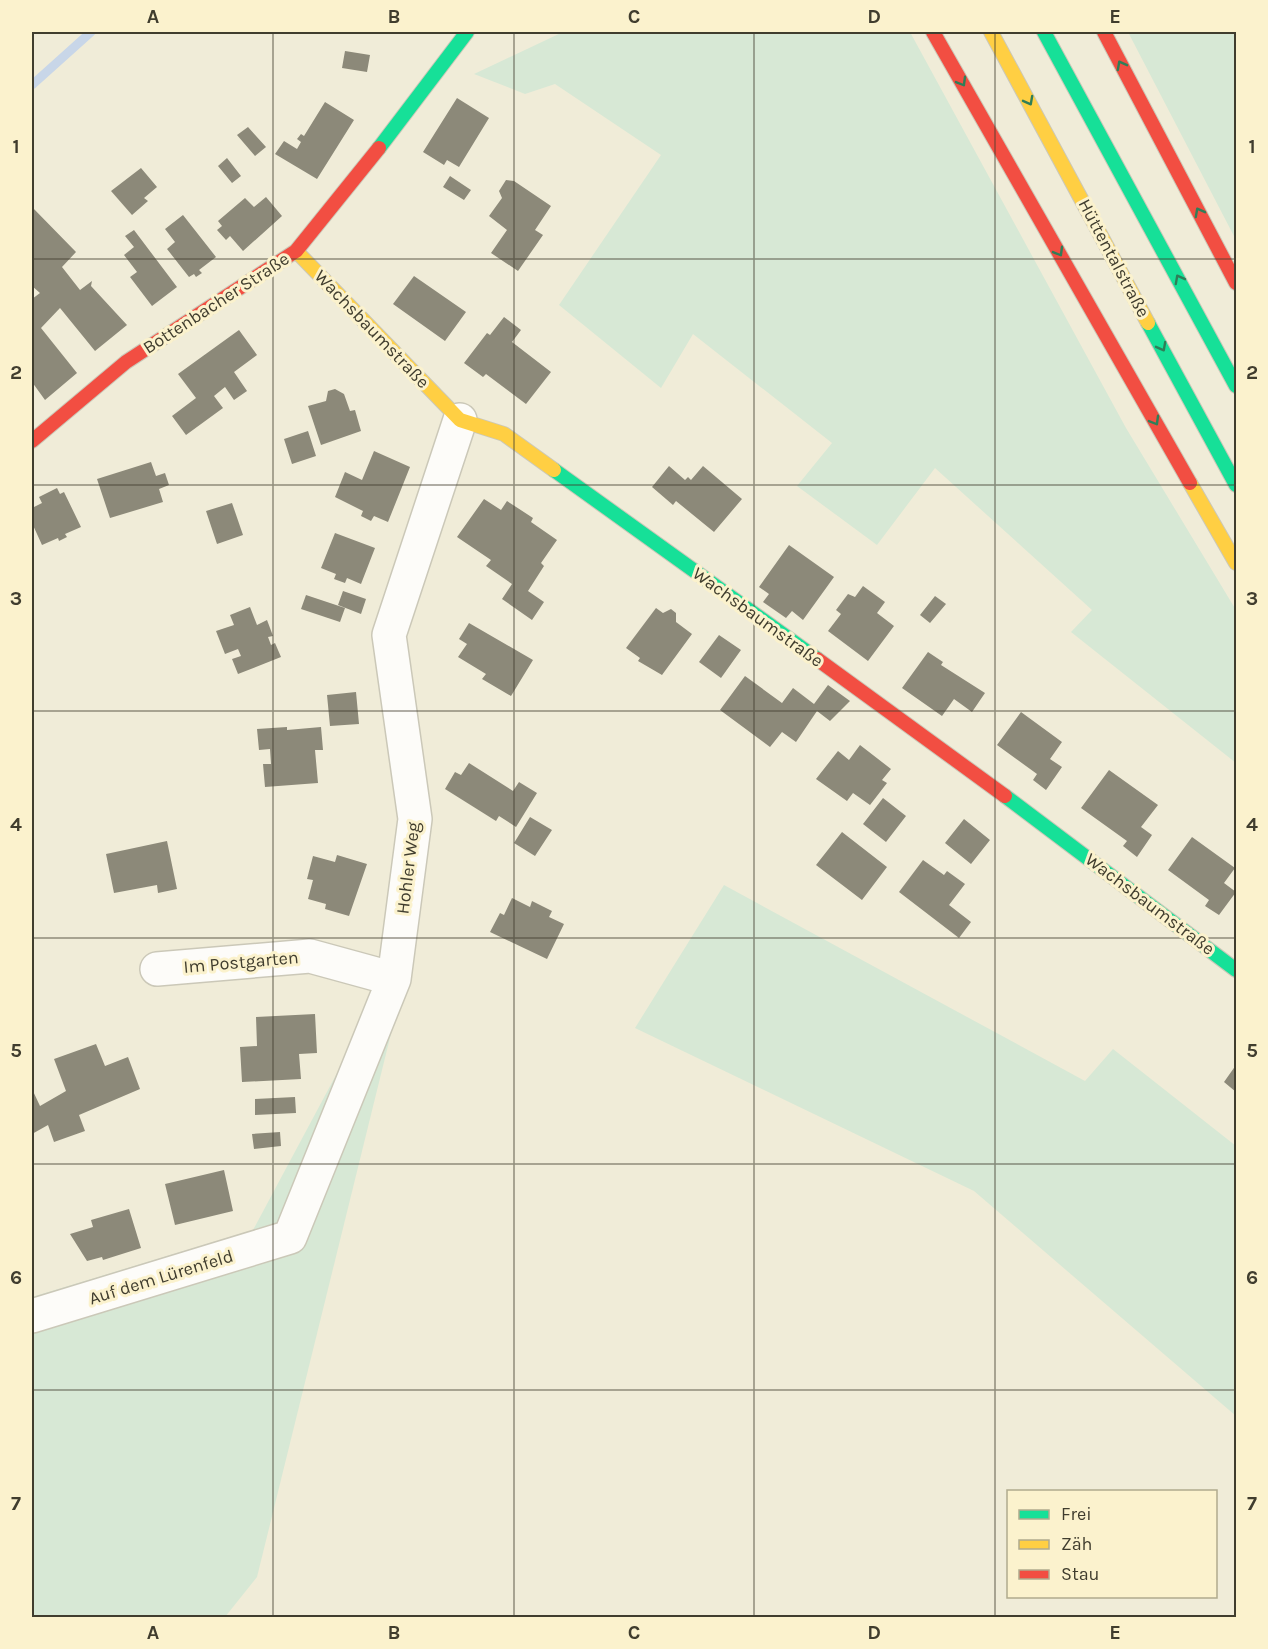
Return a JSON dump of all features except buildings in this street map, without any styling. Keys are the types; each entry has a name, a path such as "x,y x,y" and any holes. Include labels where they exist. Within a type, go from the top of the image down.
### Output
{"main road":[{"name":"Bottenbacher Straße","path":"32,441 126,362 296,251 339,201 467,32"},
{"path":"933,32 1236,563"},
{"name":"Hüttentalstraße","path":"991,32 1236,485"},
{"path":"1044,32 1236,386"},
{"path":"1104,32 1236,283"},
{"name":"Wachsbaumstraße","path":"296,251 460,420 504,434 984,780 1236,970"}],"street":[{"name":"Hohler Weg","path":"290,1237 394,979 415,819 389,635 460,420"},
{"name":"Im Postgarten","path":"157,969 310,956 394,979"},
{"name":"Auf dem Lürenfeld","path":"32,1316 290,1237"}],"green space":[{"path":"563,32 910,32 1126,428 1236,610 1236,763 1071,632 1092,610 935,468 877,545 797,486 832,443 693,334 661,388 559,305 661,155 555,84 525,94 474,74"},
{"path":"1128,32 1236,32 1236,240"},
{"path":"724,885 1085,1081 1113,1049 1236,1146 1236,1416 974,1191 635,1028"},
{"path":"419,920 257,1577 225,1617 32,1618 32,1297 253,1230"}],"waterway":[{"path":"32,85 91,32"}],"traffic: fast":[{"path":"379,148 467,32"},
{"path":"1044,32 1236,386"},
{"path":"1148,323 1236,485"},
{"path":"554,470 817,659"},
{"path":"1005,796 1236,970"}],"traffic: slow":[{"path":"991,32 1148,323"},
{"path":"296,251 460,420 504,434 554,470"},
{"path":"1190,483 1236,563"}],"traffic: jam":[{"path":"933,32 1190,483"},
{"path":"1104,32 1236,283"},
{"path":"32,441 126,362 296,251 379,148"},
{"path":"817,659 1005,796"}]}
